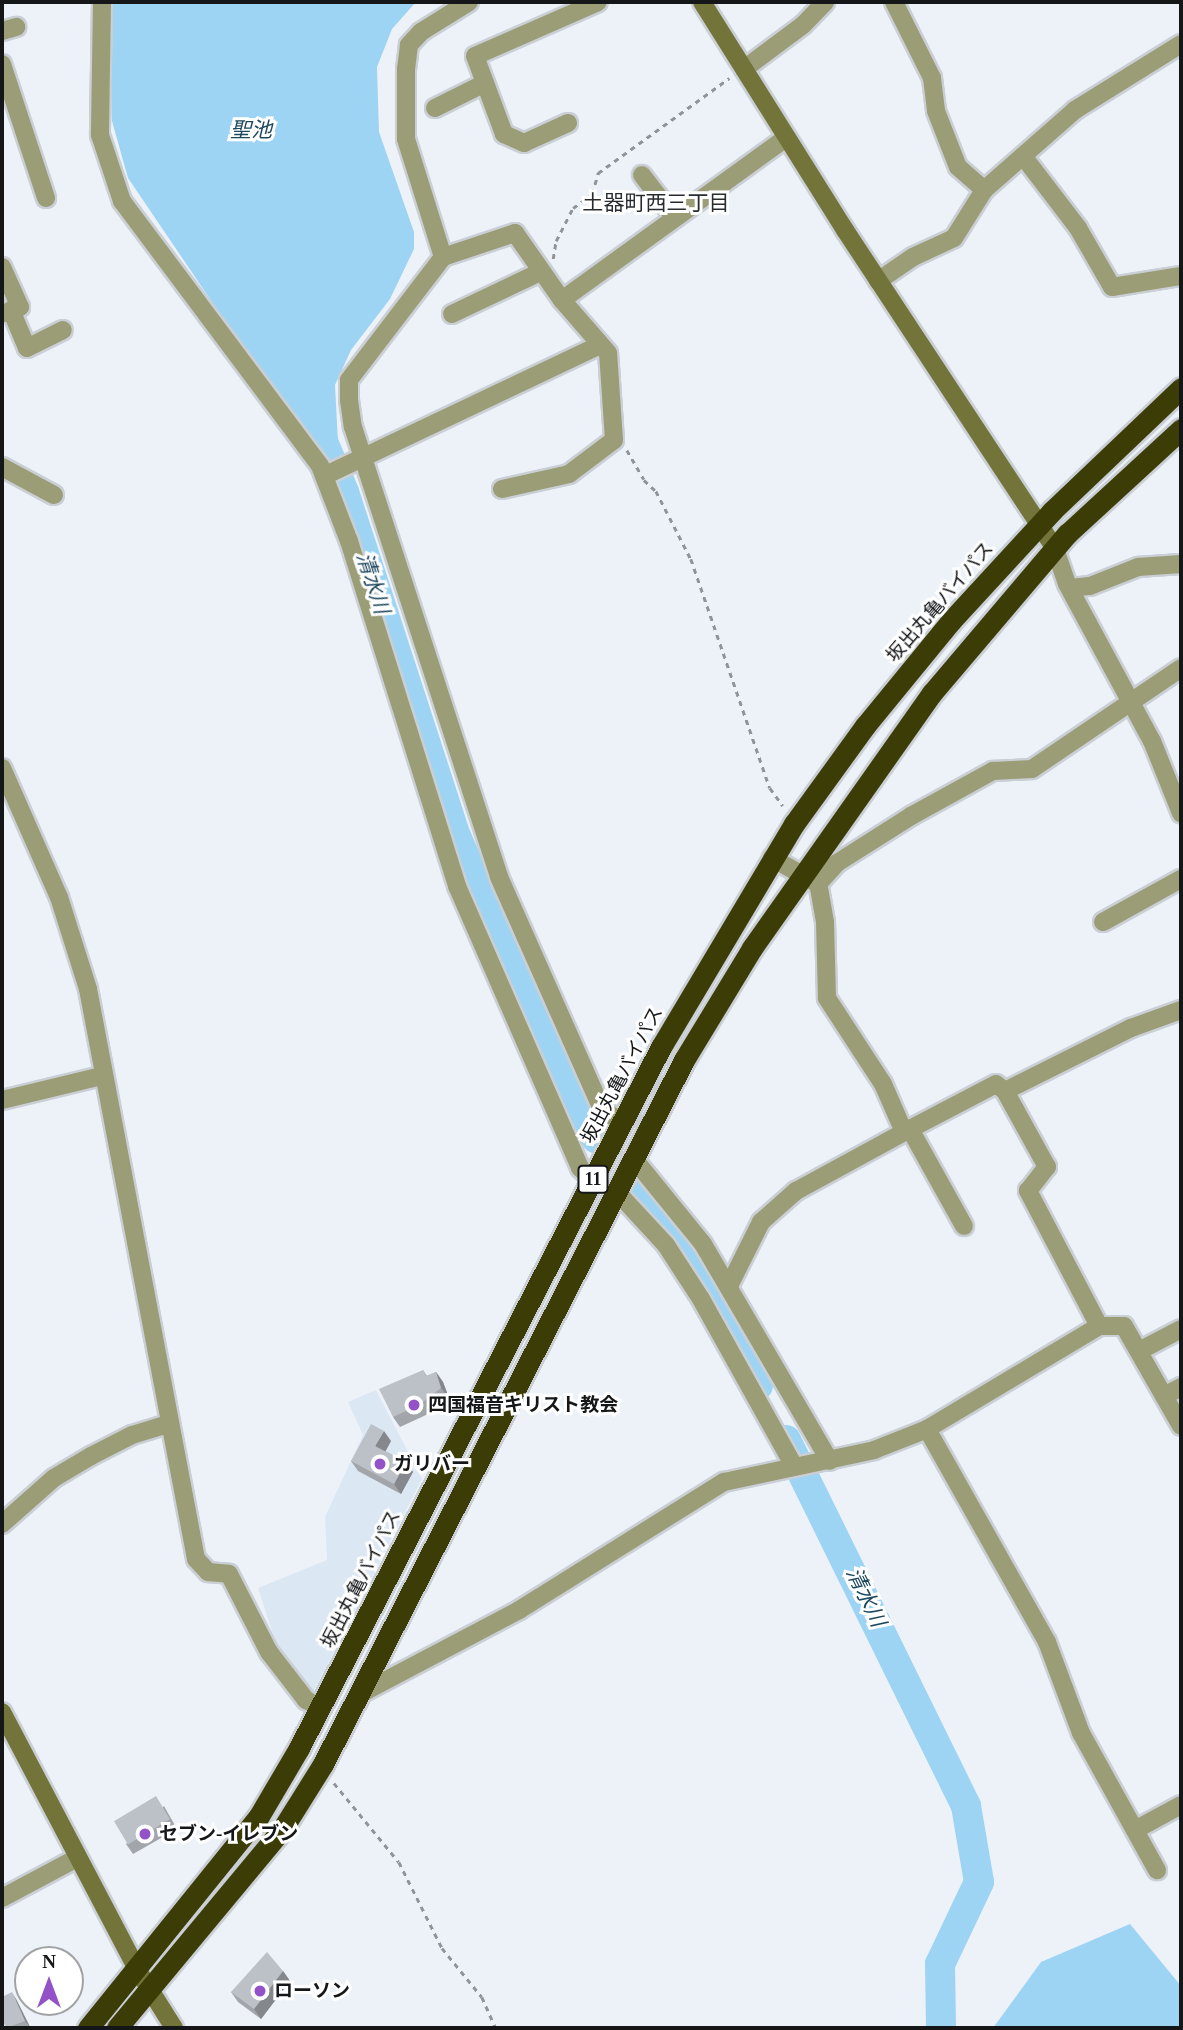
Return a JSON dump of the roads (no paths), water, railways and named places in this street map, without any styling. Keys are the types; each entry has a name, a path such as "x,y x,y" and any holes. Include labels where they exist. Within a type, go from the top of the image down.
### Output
{"highway":[{"name":"坂出丸亀バイパス","path":"88,2028 259,1816 322,1708 621,1122 772,858 911,668 1040,524 1181,388"},
{"name":"11","path":"117,2028 151,1993 283,1828 321,1767 684,1060 810,879 932,693 1055,549 1181,429"}],"street":[{"path":"102,2 100,135 121,201 278,406 324,476 349,541 457,886 580,1168 593,1180"},
{"path":"443,257 406,139 406,69 410,45 421,32 469,2"},
{"path":"568,123 524,143 504,134 475,56 598,2"},
{"path":"702,2 878,281 1055,549 1070,588 1131,699 1181,813"},
{"path":"744,69 803,25 825,2"},
{"path":"894,2 932,78 936,111 958,167 984,190"},
{"path":"878,281 913,257 954,238 984,190 1075,110 1181,44"},
{"path":"2,64 46,198"},
{"path":"435,108 485,83"},
{"path":"562,300 786,138"},
{"path":"1023,156 1078,228 1112,287 1181,276"},
{"path":"642,175 675,218"},
{"path":"502,489 569,474 614,440 608,353 540,272 515,233 443,257 349,380 353,427 499,877 602,1109 621,1122"},
{"path":"2,267 20,307 7,312 27,348 63,330"},
{"path":"452,314 540,272"},
{"path":"324,476 600,345"},
{"path":"2,467 54,495"},
{"path":"1070,588 1090,586 1138,567 1181,564"},
{"path":"810,879 911,816 993,771 1032,769 1131,699 1181,668"},
{"path":"2,768 63,910 88,989 101,1076 197,1559 208,1572 229,1574 269,1652 306,1700 322,1708"},
{"path":"772,858 810,879 825,922 827,998 883,1084 964,1226"},
{"path":"1103,922 1181,879"},
{"path":"1005,1091 1131,1028 1181,1010"},
{"path":"2,1100 101,1076"},
{"path":"729,1286 761,1222 796,1191 996,1084 1005,1091 1047,1167 1028,1191 1099,1326"},
{"path":"634,1159 703,1244 830,1461"},
{"path":"617,1192 666,1245 701,1299 794,1466"},
{"path":"360,1694 519,1610 724,1482 874,1450 926,1429 1099,1326 1124,1326 1181,1426"},
{"path":"1139,1350 1181,1329"},
{"path":"1164,1396 1181,1387"},
{"path":"2,1524 54,1478 132,1435 169,1424"},
{"path":"926,1429 1047,1642 1081,1733 1157,1870"},
{"path":"2,1712 137,1969 174,2028"},
{"path":"1135,1830 1181,1805"},
{"path":"2,1898 77,1858"}],"water":[{"name":"聖池","path":"109,2 416,2 392,29 377,67 379,132 414,232 414,249 390,299 351,350 335,385 338,442 315,454 128,178 112,121"},
{"path":"1130,1924 1181,1986 1181,2028 993,2028 1041,1962"}],"waterway":[{"name":"清水川","path":"310,410 344,492 456,836 560,1075 596,1138"},
{"name":"清水川","path":"639,1194 699,1272 758,1386"},
{"name":"清水川","path":"786,1440 966,1806 979,1882 940,1964 941,2028"}],"place":[{"name":"四国福音キリスト教会","path":"414,1405"},
{"name":"ガリバー","path":"380,1464"},
{"name":"セブン-イレブン","path":"145,1834"},
{"name":"ローソン","path":"260,1991"}],"district":[{"name":"土器町西三丁目","path":"656,203"}]}
